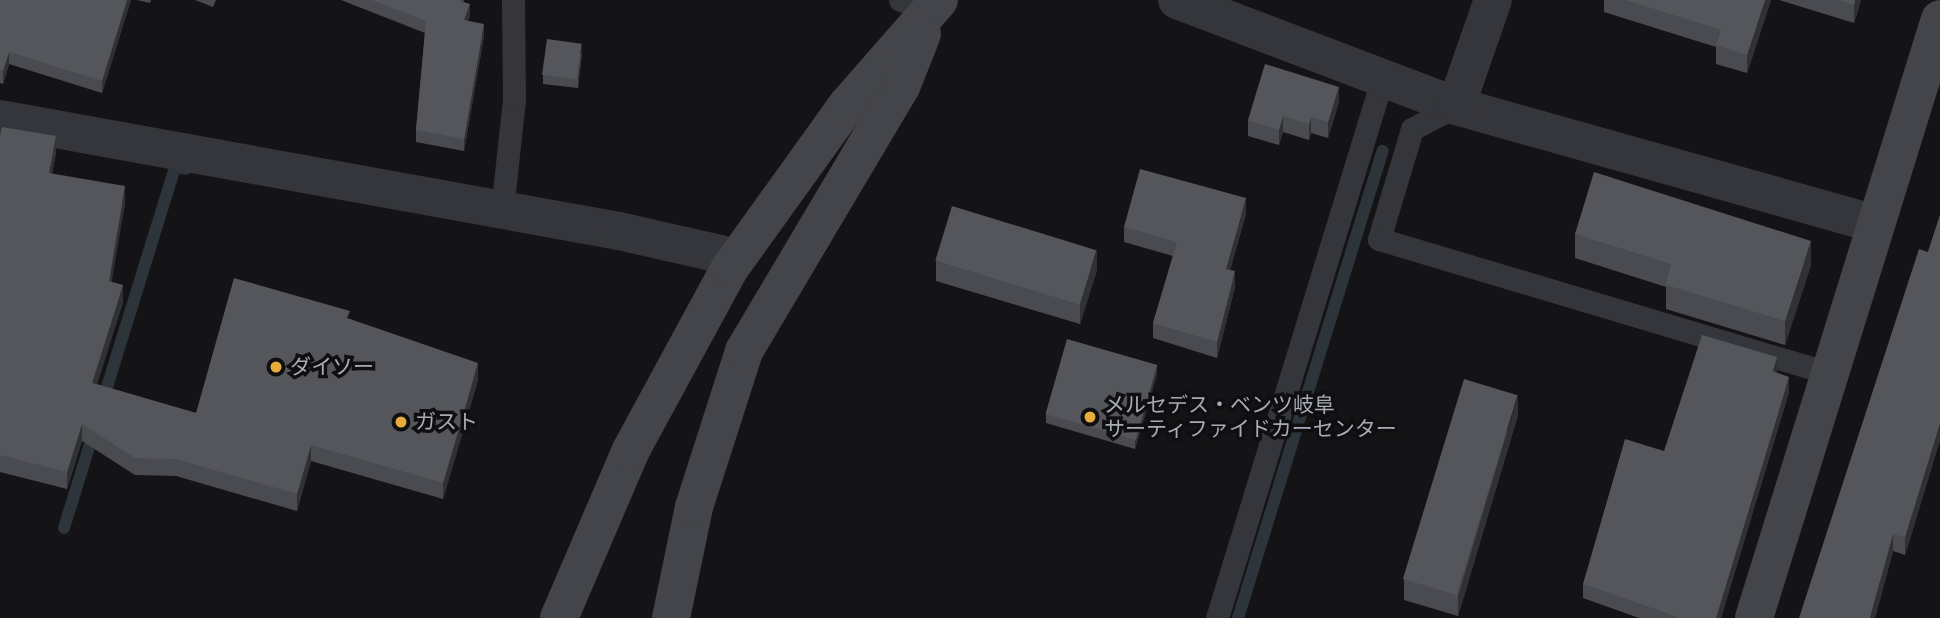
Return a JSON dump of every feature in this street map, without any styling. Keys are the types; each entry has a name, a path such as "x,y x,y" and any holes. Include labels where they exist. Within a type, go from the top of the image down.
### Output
{"street":[{"path":"1177,0 1456,106 1876,224"},
{"path":"1456,106 1493,0"},
{"path":"559,618 631,450 730,268 924,3"},
{"path":"671,618 694,508 744,351 901,87 924,3"},
{"path":"1754,618 1940,19"},
{"path":"0,118 502,210 720,254 730,268"}],"lane":[{"path":"502,210 514,99 513,0"},
{"path":"1217,618 1382,80"},
{"path":"1456,106 1412,129 1379,239 1829,373"}],"building":[{"path":"0,0 127,0 102,81 9,52 3,71 0,70"},
{"path":"372,0 460,0 470,4 464,20 484,24 464,139 416,130 426,21"},
{"path":"1626,0 1765,0 1747,55 1716,45 1721,30"},
{"path":"1838,0 1855,0 1854,5"},
{"path":"547,39 582,44 577,80 542,75"},
{"path":"1265,64 1339,87 1328,122 1311,117 1309,124 1283,116 1279,130 1248,120"},
{"path":"2,127 56,136 49,173 125,186 109,281 123,285 92,383 196,413 234,278 350,311 347,318 478,363 443,483 311,445 297,494 176,459 135,458 82,424 67,472 0,455"},
{"path":"1140,169 1246,198 1226,269 1235,271 1217,342 1153,323 1177,242 1124,227"},
{"path":"1594,172 1811,241 1785,321 1666,285 1671,264 1575,234"},
{"path":"952,206 1096,250 1080,305 935,261"},
{"path":"1940,215 1940,423 1905,537 1893,534 1870,618 1799,618 1919,249 1928,252"},
{"path":"1702,335 1777,357 1773,371 1789,377 1716,618 1681,618 1583,584 1625,439 1664,451"},
{"path":"1067,339 1157,365 1136,440 1046,414"},
{"path":"1464,379 1518,395 1456,595 1403,579"}],"waterway":[{"path":"1238,618 1383,151"},
{"path":"103,400 175,167 186,169"},
{"path":"64,528 94,431"}],"place":[{"name":"ダイソー","path":"276,367"},
{"name":"メルセデス・ベンツ岐阜 サーティファイドカーセンター","path":"1090,417"},
{"name":"ガスト","path":"401,422"}]}
